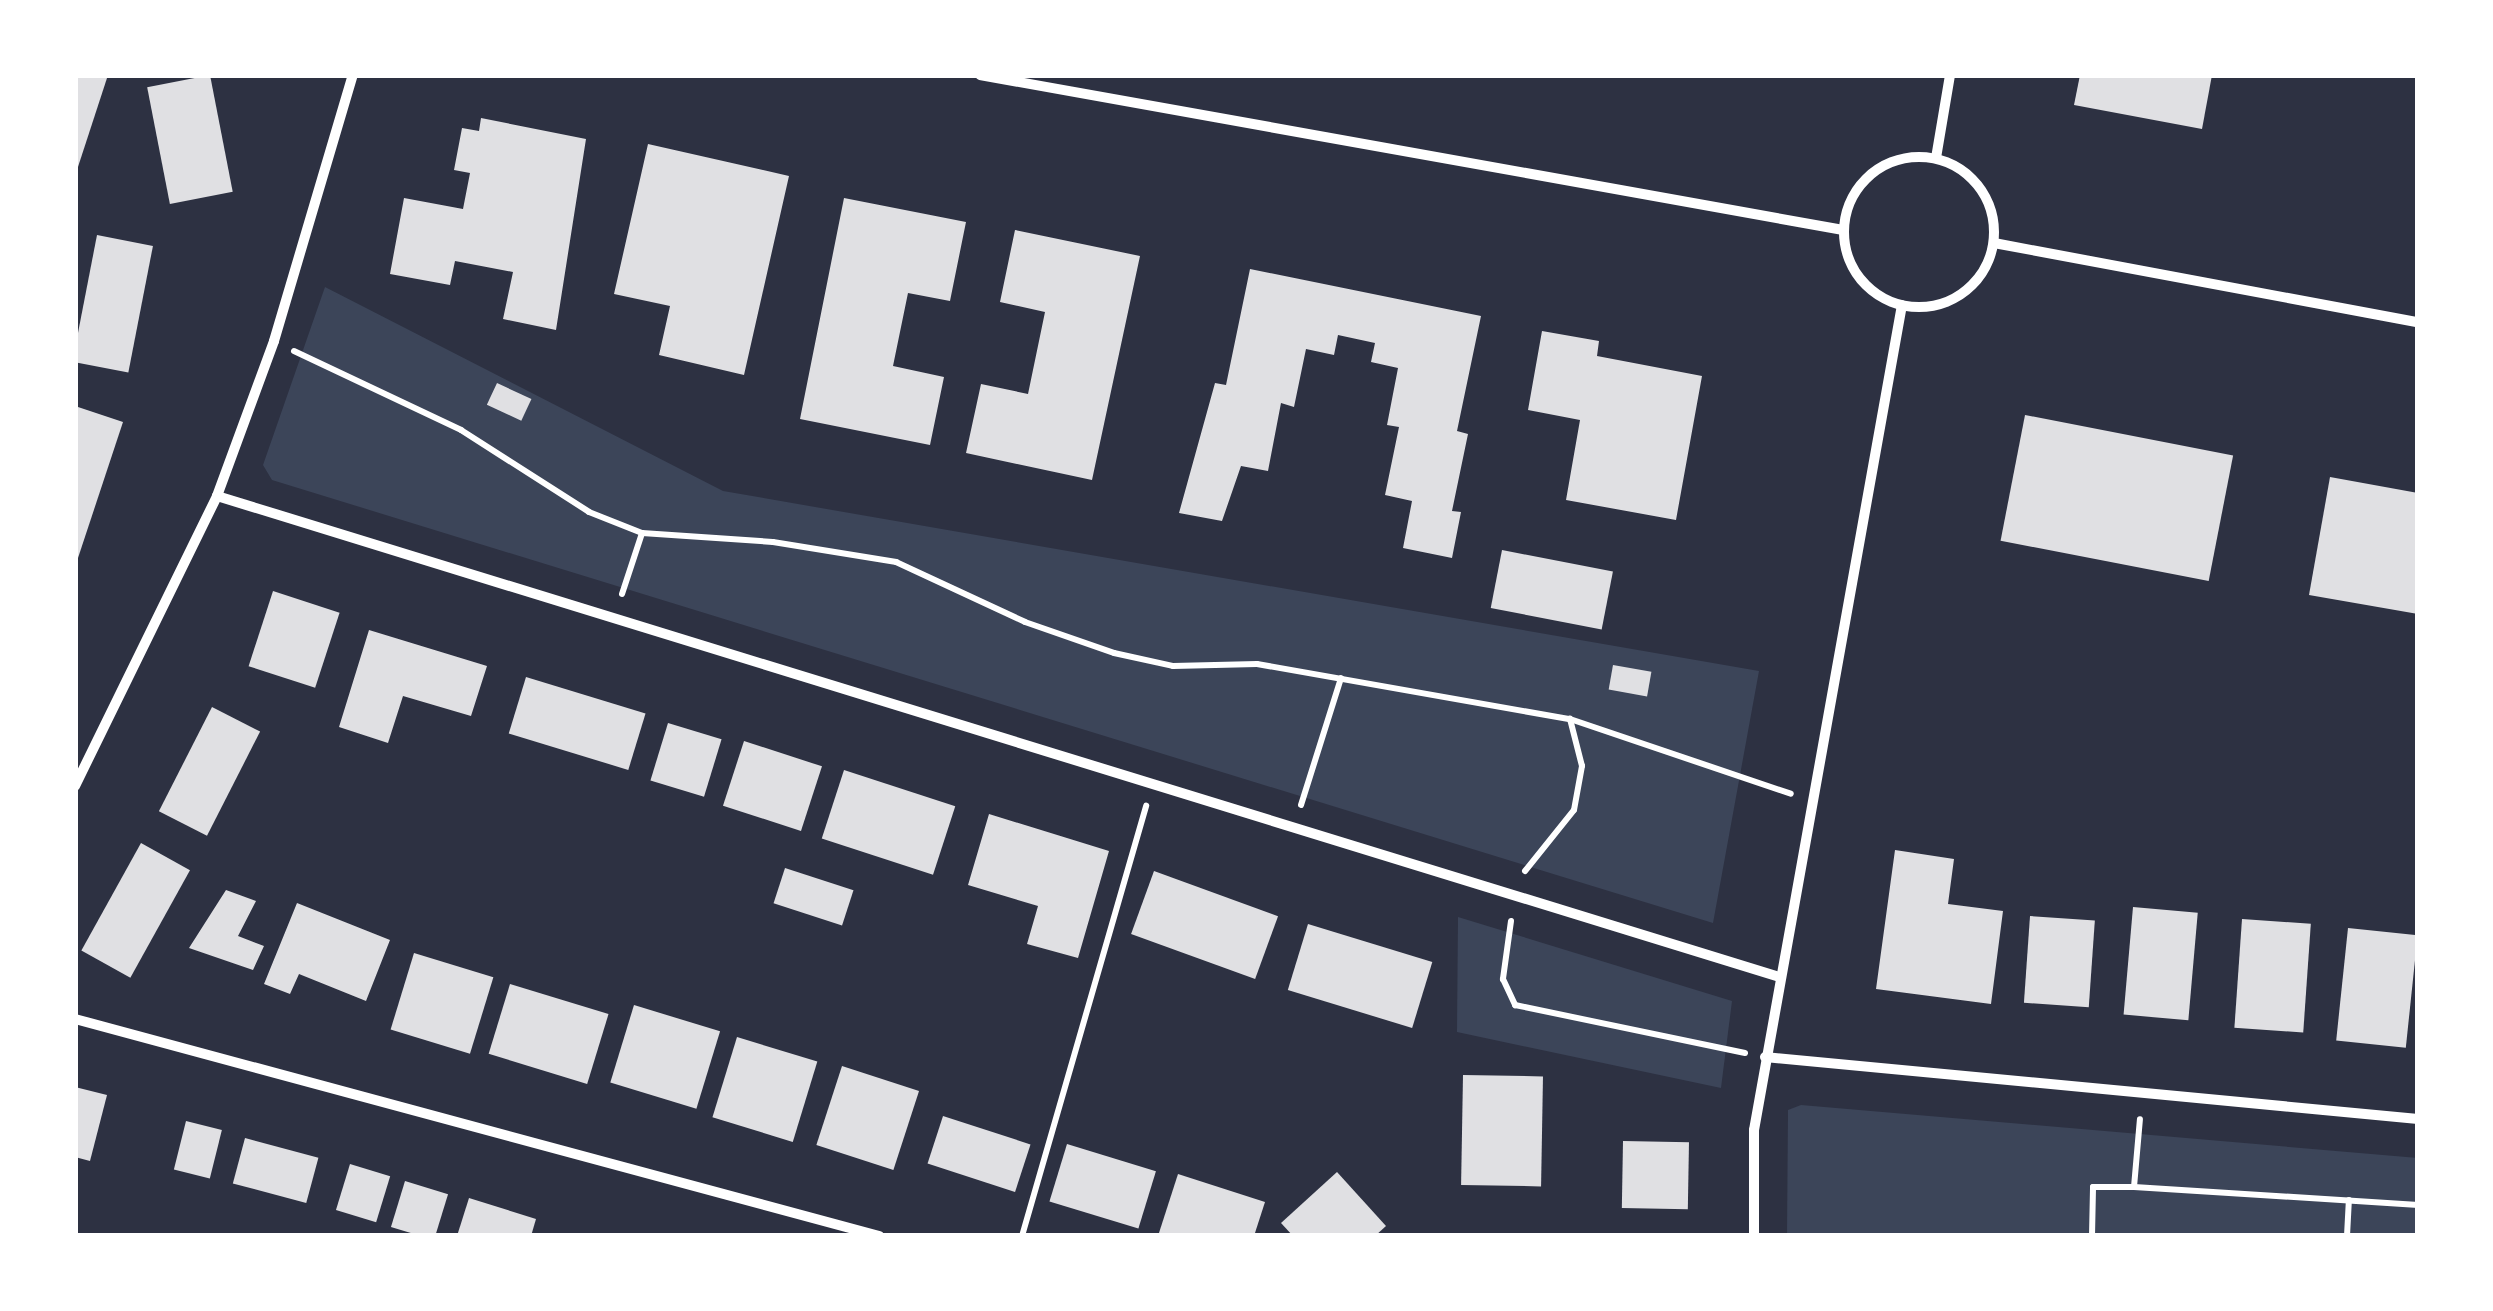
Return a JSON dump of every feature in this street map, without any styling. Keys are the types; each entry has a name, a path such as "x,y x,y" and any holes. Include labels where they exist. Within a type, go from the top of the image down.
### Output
{"street":[{"path":"75,786 217,496 274,341 353,75"},
{"path":"980,75 1844,230"},
{"path":"1936,158 1950,75"},
{"path":"1936,158 1975,180 1988,199 1994,243 1986,267 1951,301 1902,305 1859,278 1844,230 1847,208 1873,172 1892,161 1936,158"},
{"path":"1994,243 2418,322"},
{"path":"1754,1236 1754,1130 1902,305"},
{"path":"217,496 612,622 1780,977"},
{"path":"75,1019 880,1236"},
{"path":"1766,1057 2418,1120"}],"path":[{"path":"274,341 462,430 589,512 642,533 773,542 896,562 1025,622 1114,653 1174,666 1257,664 1570,719 1699,758 1811,802"},
{"path":"612,622 642,533"},
{"path":"1293,831 1341,678"},
{"path":"1570,719 1582,766 1574,810 1530,858 1514,897 1503,979 1515,1006 1766,1057"},
{"path":"1022,1236 1151,786"},
{"path":"2134,1187 2142,1095"},
{"path":"2092,1236 2093,1187 2418,1205"},
{"path":"2348,1200 2348,1236"}],"shaded area":[{"path":"325,287 723,491 1759,671 1713,923 272,480 263,465"},
{"path":"1458,917 1732,1001 1721,1088 1457,1032"},
{"path":"1801,1105 2418,1158 2418,1236 1787,1236 1788,1110"}],"building":[{"path":"76,75 108,75 76,173 75,79"},
{"path":"210,75 233,192 170,204 147,87"},
{"path":"2080,75 2212,75 2202,129 2074,105"},
{"path":"481,118 586,139 556,330 503,319 513,272 455,261 450,285 390,274 404,198 463,209 470,173 454,170 462,128 479,131"},
{"path":"648,144 789,176 744,375 659,355 670,306 614,294"},
{"path":"844,198 966,222 950,301 908,293 893,366 944,377 930,445 800,419"},
{"path":"1015,230 1140,256 1092,480 966,453 981,384 1028,394 1045,312 1000,302"},
{"path":"97,235 153,246 128,373 75,362"},
{"path":"1250,269 1481,316 1457,431 1468,434 1452,511 1461,512 1452,558 1403,548 1412,501 1385,495 1399,427 1387,425 1398,368 1371,362 1375,343 1338,335 1334,355 1306,349 1294,407 1281,403 1268,471 1241,466 1222,521 1179,513 1215,383 1226,385"},
{"path":"1542,331 1599,341 1597,356 1702,376 1676,520 1566,500 1580,420 1528,410"},
{"path":"497,383 531,399 521,421 487,405"},
{"path":"75,406 123,422 76,564 75,564"},
{"path":"2025,415 2233,455 2209,581 2001,541"},
{"path":"2330,477 2418,493 2418,614 2309,595"},
{"path":"1502,550 1613,572 1602,629 1491,608"},
{"path":"273,591 340,613 315,688 249,666"},
{"path":"369,630 487,666 471,716 403,696 388,743 339,727"},
{"path":"1613,665 1651,672 1647,696 1609,690"},
{"path":"526,677 646,714 628,770 509,733"},
{"path":"212,707 260,732 207,836 159,811"},
{"path":"668,723 722,739 704,797 650,780"},
{"path":"744,741 822,766 801,831 723,806"},
{"path":"844,770 955,806 933,875 822,838"},
{"path":"989,814 1109,851 1078,958 1027,944 1038,906 968,885"},
{"path":"141,843 190,870 130,978 81,951"},
{"path":"1895,850 1954,859 1948,904 2003,911 1991,1004 1876,989"},
{"path":"785,868 853,890 842,925 774,903"},
{"path":"1154,871 1278,916 1255,979 1131,934"},
{"path":"226,890 256,901 238,936 264,946 253,970 189,948"},
{"path":"297,903 390,940 366,1001 299,974 290,994 264,984"},
{"path":"2133,907 2198,913 2188,1020 2124,1015"},
{"path":"2030,916 2095,921 2089,1007 2024,1003"},
{"path":"2242,919 2311,924 2303,1033 2234,1028"},
{"path":"1308,924 1432,962 1412,1028 1288,990"},
{"path":"2348,928 2418,935 2406,1048 2336,1040"},
{"path":"414,953 493,977 470,1054 391,1030"},
{"path":"510,984 608,1014 587,1084 489,1054"},
{"path":"634,1005 720,1031 696,1109 610,1082"},
{"path":"737,1037 817,1062 793,1142 712,1117"},
{"path":"842,1066 919,1091 893,1170 816,1145"},
{"path":"1463,1075 1543,1076 1541,1186 1461,1185"},
{"path":"75,1087 107,1095 90,1161 75,1157"},
{"path":"943,1116 1030,1144 1015,1192 928,1164"},
{"path":"186,1121 222,1130 210,1178 174,1170"},
{"path":"245,1138 318,1158 306,1203 233,1183"},
{"path":"1623,1141 1689,1142 1688,1209 1622,1208"},
{"path":"1067,1144 1156,1171 1138,1229 1049,1201"},
{"path":"350,1164 390,1176 376,1222 336,1210"},
{"path":"1337,1172 1386,1226 1375,1236 1293,1236 1281,1223"},
{"path":"1178,1174 1265,1202 1254,1236 1158,1236"},
{"path":"405,1181 448,1194 435,1236 391,1227"},
{"path":"469,1198 536,1219 531,1236 457,1236"}]}
